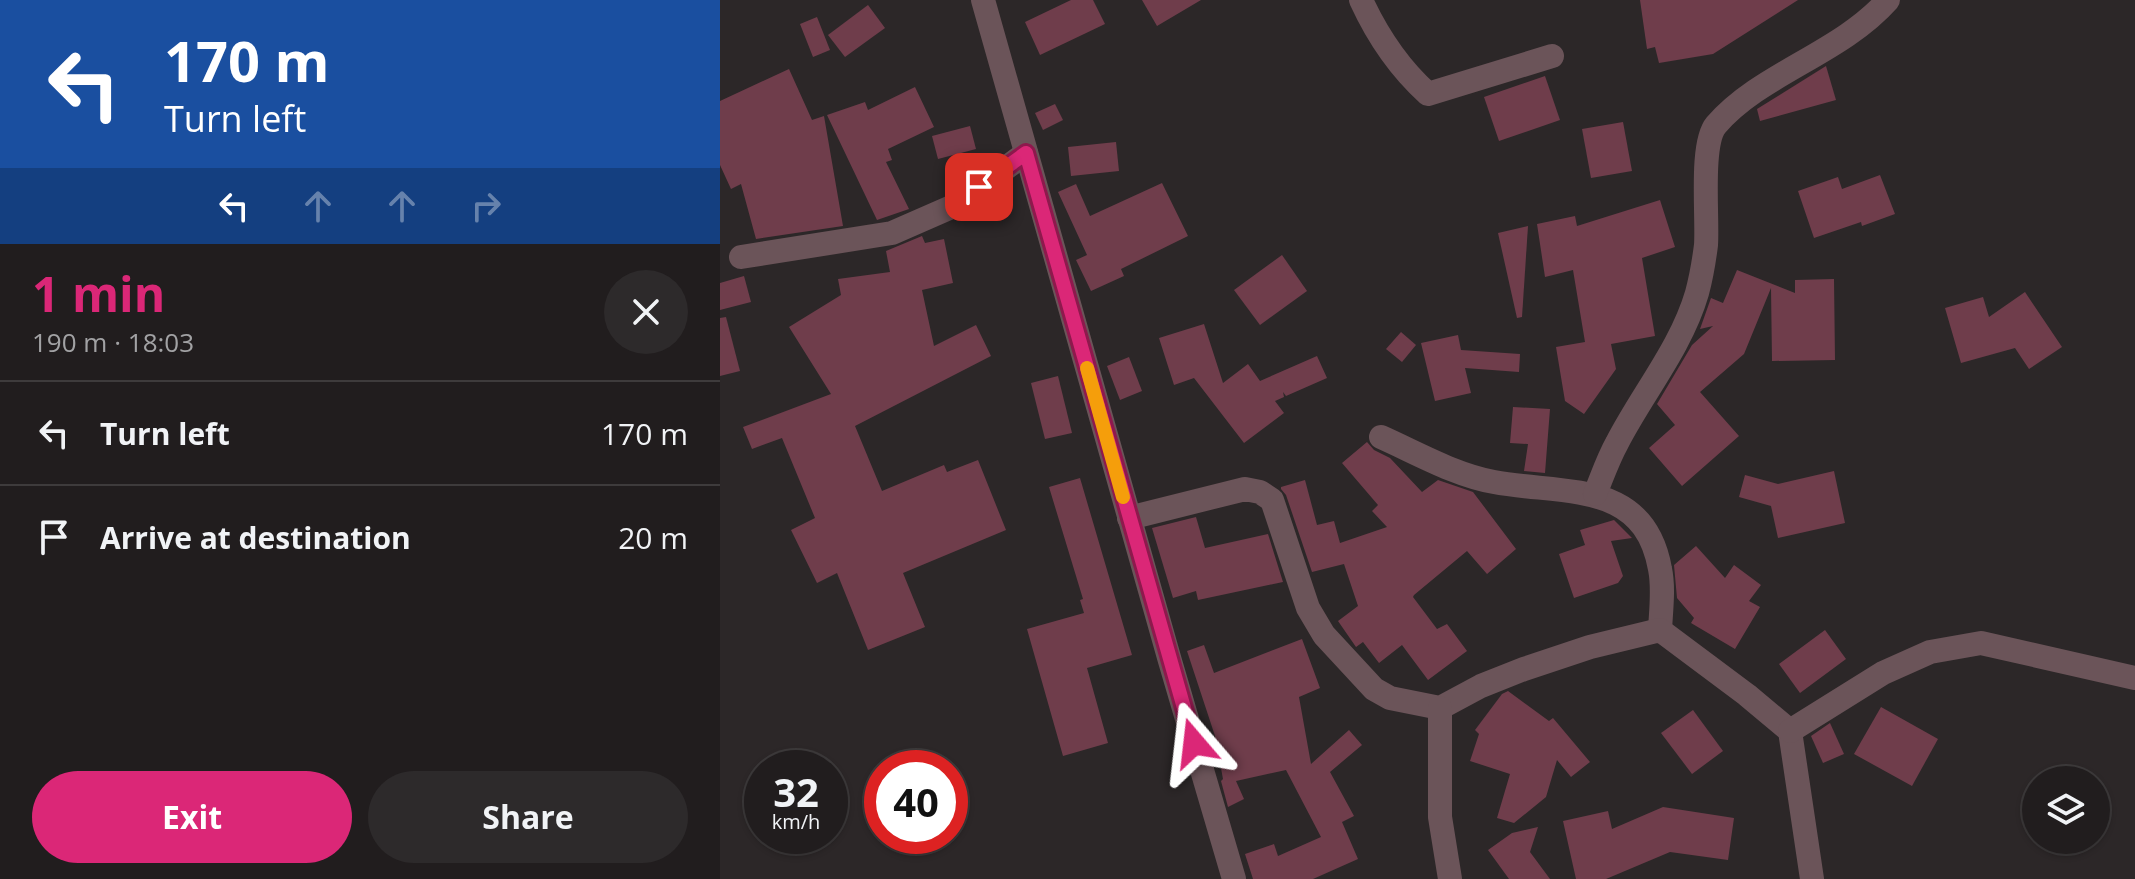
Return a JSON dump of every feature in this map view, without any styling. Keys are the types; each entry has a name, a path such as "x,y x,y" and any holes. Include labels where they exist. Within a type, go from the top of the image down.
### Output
{"street":[{"path":"983,0 1234,879"},
{"path":"1361,0 1380,38 1402,71 1428,94 1552,56"},
{"path":"1595,494 1616,445 1675,345 1697,294 1706,245 1707,166 1713,129 1739,102 1823,52 1877,12 1888,0"},
{"path":"741,257 892,233 956,205 1026,153"},
{"path":"1381,437 1457,471 1491,482 1595,494 1634,513 1653,539 1661,572 1660,630"},
{"path":"1129,518 1245,489 1260,492 1272,500 1308,608 1324,635 1381,694 1390,698 1440,708 1481,686 1524,669 1590,647 1660,630"},
{"path":"1660,630 1790,731 1812,879"},
{"path":"1790,731 1883,673 1930,652 1981,643 2135,678"},
{"path":"1440,708 1440,817 1450,879"}],"building":[{"path":"1071,0 1093,0 1105,24 1040,55 1025,22"},
{"path":"1142,0 1201,0 1157,26"},
{"path":"1640,0 1798,0 1713,54 1659,63 1655,47 1647,49"},
{"path":"868,5 885,28 845,57 828,35"},
{"path":"817,17 830,50 813,57 800,24"},
{"path":"1826,66 1836,100 1760,121 1757,109"},
{"path":"789,69 812,120 824,116 843,226 756,239 741,184 731,189 720,165 720,101"},
{"path":"1545,76 1560,120 1499,141 1484,97"},
{"path":"915,87 934,127 888,149 892,160 886,162 909,209 877,220 827,115 865,102 868,110"},
{"path":"1055,104 1063,120 1043,130 1035,113"},
{"path":"1623,122 1632,171 1591,178 1582,129"},
{"path":"970,126 976,149 938,159 932,136"},
{"path":"1116,142 1119,171 1071,176 1068,147"},
{"path":"1880,175 1895,214 1814,238 1798,191 1838,177 1842,189"},
{"path":"1162,183 1188,236 1121,269 1124,276 1091,291 1076,260 1087,255 1058,192 1076,184 1090,216"},
{"path":"1660,200 1675,247 1642,258 1655,336 1611,344 1616,369 1584,414 1565,401 1556,347 1585,342 1573,270 1545,277 1537,224 1575,216 1577,226"},
{"path":"1528,226 1522,317 1517,318 1498,233"},
{"path":"922,236 925,243 944,239 953,283 922,290 934,346 976,325 991,356 855,426 882,491 944,465 947,472 978,460 1006,530 903,573 925,627 868,650 837,573 817,583 791,530 815,518 782,438 752,449 743,427 831,394 789,327 841,295 838,279 890,272 886,251"},
{"path":"1282,255 1307,291 1260,325 1234,290"},
{"path":"1737,270 1795,293 1795,280 1834,279 1835,360 1772,361 1771,288 1744,354 1700,392 1739,436 1682,486 1649,448 1675,425 1657,404 1692,345 1713,326 1700,329 1711,298 1723,303"},
{"path":"744,276 751,302 720,310 720,283"},
{"path":"2025,292 2062,347 2029,369 2015,348 1961,363 1945,308 1983,297 1989,317"},
{"path":"726,317 740,371 720,376 720,318"},
{"path":"1204,324 1223,383 1248,364 1260,381 1317,356 1327,378 1286,396 1283,392 1284,397 1275,401 1284,413 1244,443 1194,378 1174,385 1159,338"},
{"path":"1401,332 1416,345 1402,362 1386,349"},
{"path":"1458,335 1461,350 1520,354 1519,372 1465,368 1471,393 1435,401 1421,343"},
{"path":"1129,357 1142,391 1120,400 1107,366"},
{"path":"1058,376 1072,433 1045,439 1031,383"},
{"path":"1513,407 1550,409 1545,473 1524,471 1528,444 1510,443"},
{"path":"1367,442 1374,450 1390,458 1422,492 1438,480 1473,492 1516,549 1487,574 1467,551 1414,595 1437,629 1447,624 1467,651 1428,680 1402,645 1379,663 1363,642 1356,647 1338,621 1358,606 1344,564 1312,572 1286,495 1281,489 1305,480 1317,525 1334,521 1340,543 1387,527 1372,511 1378,505 1342,463"},
{"path":"1834,471 1845,523 1778,538 1771,506 1739,497 1745,475 1778,484"},
{"path":"1080,478 1132,655 1087,668 1108,743 1063,756 1027,629 1084,613 1080,600 1083,599 1049,487"},
{"path":"1196,517 1205,548 1268,534 1283,582 1198,600 1196,591 1173,598 1152,528"},
{"path":"1614,520 1632,538 1611,541 1623,576 1618,583 1574,598 1559,554 1585,545 1580,530"},
{"path":"1696,546 1725,578 1734,565 1761,585 1749,601 1760,607 1735,649 1691,623 1694,618 1677,598 1674,565"},
{"path":"1825,630 1846,659 1800,693 1779,664"},
{"path":"1302,639 1320,688 1299,697 1311,764 1349,730 1362,745 1330,772 1354,816 1342,822 1358,859 1313,879 1253,879 1245,854 1274,844 1278,856 1321,837 1286,770 1236,781 1244,799 1228,807 1215,736 1187,651 1204,645 1214,673"},
{"path":"1508,691 1549,721 1553,718 1590,762 1571,777 1557,760 1546,797 1514,823 1497,818 1510,774 1470,761 1479,734 1475,730 1502,694"},
{"path":"1881,707 1938,739 1912,786 1854,754"},
{"path":"1693,710 1723,751 1692,774 1661,733"},
{"path":"1830,723 1844,754 1823,763 1811,736"},
{"path":"1663,807 1734,818 1728,860 1670,852 1606,879 1576,879 1563,821 1608,811 1612,829"},
{"path":"1538,827 1530,852 1550,879 1509,879 1488,850 1512,833"}],"slow traffic":[{"path":"1087,368 1123,497"}],"route":[{"path":"979,187 1026,153 1194,743"}]}
